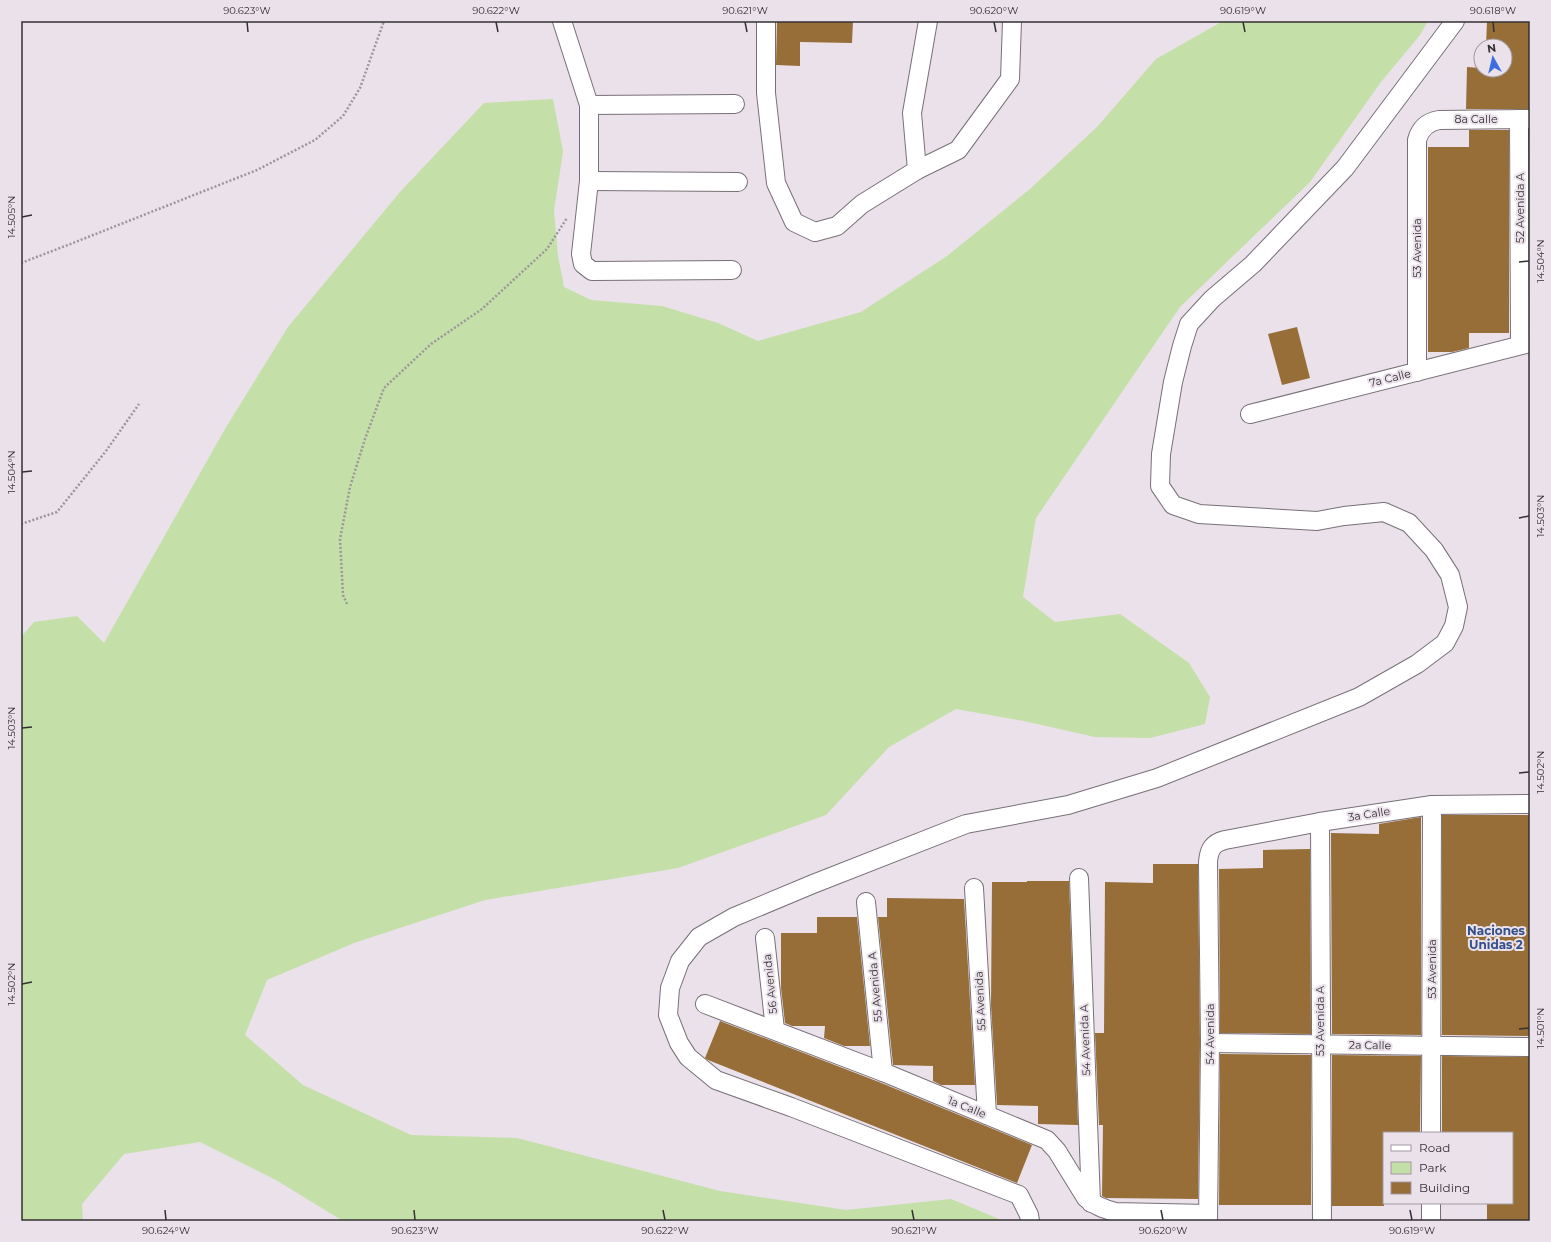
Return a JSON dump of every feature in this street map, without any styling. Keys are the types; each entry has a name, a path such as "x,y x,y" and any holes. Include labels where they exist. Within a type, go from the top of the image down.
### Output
{"street":[{"path":"562,21 589,105 589,181 580,254 583,264 592,271 732,270"},
{"path":"766,21 766,93 776,183 794,222 815,232 837,226 862,204 918,170 958,150 1010,79 1012,21"},
{"path":"918,170 912,113 928,21"},
{"path":"1030,1221 1029,1215 1018,1195 716,1080 688,1056 679,1043 668,1015 670,988 680,962 699,937 734,917 828,878 966,824 1068,805 1157,778 1359,697 1417,664 1445,644 1454,626 1458,607 1450,575 1434,550 1409,523 1384,512 1344,516 1317,521 1199,514 1173,505 1160,486 1161,454 1173,382 1189,324 1212,299 1253,264 1345,168 1455,21"},
{"path":"589,105 735,104"},
{"name":"8a Calle","path":"1424,126 1434,121 1444,119 1525,119"},
{"name":"52 Avenida A","path":"1525,119 1525,344"},
{"name":"53 Avenida","path":"1417,372 1417,140 1424,126"},
{"path":"589,181 738,182"},
{"name":"7a Calle","path":"1250,414 1525,344"},
{"name":"3a Calle","path":"1212,847 1219,841 1320,822 1432,805 1530,804"},
{"name":"53 Avenida","path":"1431,1132 1432,805"},
{"name":"53 Avenida A","path":"1320,822 1322,1221"},
{"name":"54 Avenida","path":"1208,1218 1210,1043 1208,862 1212,847"},
{"name":"54 Avenida A","path":"1079,878 1091,1203"},
{"name":"55 Avenida","path":"974,888 986,1115"},
{"name":"55 Avenida A","path":"866,902 883,1072"},
{"name":"56 Avenida","path":"765,938 775,1030"},
{"name":"1a Calle","path":"705,1004 883,1072 1047,1140 1057,1151 1083,1194 1091,1203"},
{"name":"2a Calle","path":"1210,1043 1530,1046"},
{"path":"1091,1203 1115,1212 1208,1218"},
{"path":"1431,1204 1431,1221"}],"path":[{"path":"21,263 257,170 316,140 343,116 360,88 384,21"},
{"path":"347,604 343,595 340,538 350,487 365,439 384,388 431,344 482,310 547,249 570,214"},
{"path":"21,524 57,512 106,451 139,404"}],"green space":[{"path":"1223,21 1428,21 1420,35 1381,82 1310,182 1180,307 1036,518 1023,597 1055,622 1120,614 1189,663 1210,697 1205,724 1150,738 1095,737 1024,721 956,709 889,747 826,815 678,868 485,900 354,943 267,980 245,1035 303,1085 411,1135 517,1138 720,1191 846,1210 951,1199 999,1219 1000,1221 343,1221 276,1180 200,1142 124,1154 82,1204 83,1221 21,1221 21,637 34,622 77,616 104,643 225,429 288,327 400,192 484,103 553,99 563,151 554,211 558,256 564,287 591,300 662,306 718,323 758,341 861,312 947,256 1030,189 1097,127 1156,59"}],"building":[{"path":"777,21 853,21 852,43 800,42 800,66 776,65"},
{"path":"1487,21 1530,21 1530,109 1466,109 1467,67 1473,67 1473,78 1513,78 1513,38 1486,38"},
{"path":"1469,130 1509,130 1509,333 1469,333 1469,348 1452,352 1428,352 1428,147 1469,147"},
{"path":"1297,327 1310,378 1282,385 1268,334"},
{"path":"1442,815 1530,815 1530,1036 1442,1035"},
{"path":"1421,817 1421,1035 1332,1034 1331,833 1379,834 1379,824"},
{"path":"1310,849 1311,1034 1220,1033 1219,869 1263,868 1263,850"},
{"path":"1153,864 1198,864 1200,1043 1198,1199 1106,1198 1102,1196 1103,1125 1099,1125 1095,1033 1104,1033 1105,882 1153,883"},
{"path":"1069,881 1078,1125 1038,1124 1038,1106 997,1105 991,1005 992,882"},
{"path":"887,898 964,899 975,1085 941,1085 933,1081 933,1066 893,1065 878,917 887,917"},
{"path":"817,917 857,917 870,1046 844,1046 824,1038 825,1026 792,1026 785,1023 781,988 781,933 817,933"},
{"path":"720,1021 879,1082 1032,1145 1017,1183 708,1060 705,1058"},
{"path":"1220,1054 1311,1055 1311,1205 1219,1205"},
{"path":"1332,1055 1421,1056 1420,1132 1383,1132 1384,1206 1332,1206"},
{"path":"1442,1056 1530,1057 1530,1221 1487,1221 1487,1204 1513,1204 1513,1132 1442,1132"}],"district":[{"name":"Naciones Unidas 2","path":"1496,938"}]}
